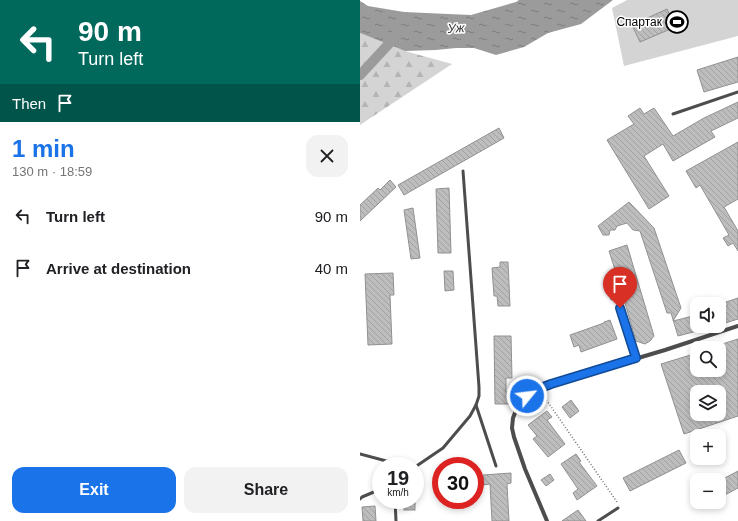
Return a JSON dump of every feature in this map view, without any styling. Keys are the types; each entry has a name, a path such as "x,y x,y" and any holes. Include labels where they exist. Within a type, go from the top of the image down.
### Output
{"street":[{"path":"547,521 525,469 514,437 512,428 518,405 527,396 538,389 551,384 738,326"}],"lane":[{"path":"673,114 738,92"},
{"path":"424,461 443,448 470,416 479,396 463,171"},
{"path":"620,308 636,358"},
{"path":"476,405 496,466"},
{"path":"360,454 372,457"},
{"path":"360,499 372,492"},
{"path":"598,521 618,508"},
{"path":"395,509 396,521"}],"path":[{"path":"538,389 618,504 618,508"}],"green space":[{"name":"Спартак","path":"627,0 738,0 738,36 624,66 612,8"},
{"path":"360,33 405,51 452,64 360,125"}],"water":[{"name":"Уж","path":"519,0 613,0 581,24 548,33 524,47 496,55 474,48 405,51 360,33 360,1 368,6 404,12 471,15"}],"building":[{"path":"667,9 675,27 640,42 632,25"},
{"path":"738,57 738,82 704,92 697,70"},
{"path":"738,102 738,118 711,131 715,137 673,161 663,144 644,156 669,196 649,209 607,140 634,124 628,116 640,108 644,114 654,108 673,136 704,118"},
{"path":"499,128 504,138 404,195 398,185"},
{"path":"738,142 738,199 724,207 738,231 738,251 733,243 728,246 723,238 729,235 700,185 696,188 686,171"},
{"path":"390,180 396,187 360,221 360,205 378,188 380,190"},
{"path":"449,188 451,253 438,253 436,189"},
{"path":"629,202 654,228 681,308 673,321 671,313 667,313 640,231 633,230 627,223 617,226 615,230 610,230 609,235 603,235 598,226"},
{"path":"413,208 420,258 411,259 404,210"},
{"path":"627,245 654,336 645,344 636,341 623,296 611,300 608,289 620,285 609,251"},
{"path":"500,262 508,262 510,306 498,306 497,296 494,296 492,268 500,267"},
{"path":"444,271 453,271 454,290 445,291"},
{"path":"393,273 394,295 390,295 392,344 368,345 365,274"},
{"path":"738,298 738,319 726,323 726,305 728,305 726,302"},
{"path":"690,317 690,333 678,336 673,321"},
{"path":"610,320 617,339 581,352 579,345 574,347 570,335"},
{"path":"494,336 511,336 512,378 506,378 506,392 510,392 510,404 495,404"},
{"path":"738,339 738,416 726,420 726,385 690,385 690,421 723,421 699,429 690,429 690,432 684,434 661,364 690,355 690,377 726,377 726,343"},
{"path":"571,400 579,411 570,418 562,407"},
{"path":"547,411 552,417 547,420 565,444 548,457 533,439 537,436 528,425"},
{"path":"679,450 686,463 630,491 623,478"},
{"path":"576,454 581,461 579,462 597,486 577,500 573,493 578,489 561,464"},
{"path":"738,471 738,488 726,494 726,477"},
{"path":"511,473 511,483 507,484 509,521 492,521 490,484 484,485 484,475"},
{"path":"550,474 554,480 546,486 541,480"},
{"path":"372,506 372,509 375,509 376,521 363,521 362,507"},
{"path":"404,509 415,509 415,510"},
{"path":"578,510 586,521 562,521"}],"waterway":[{"path":"360,75 397,35"}],"place":[{"name":"Спартак","path":"677,22"}],"route":[{"path":"527,396 532,392 551,384 636,358 620,308"}]}
